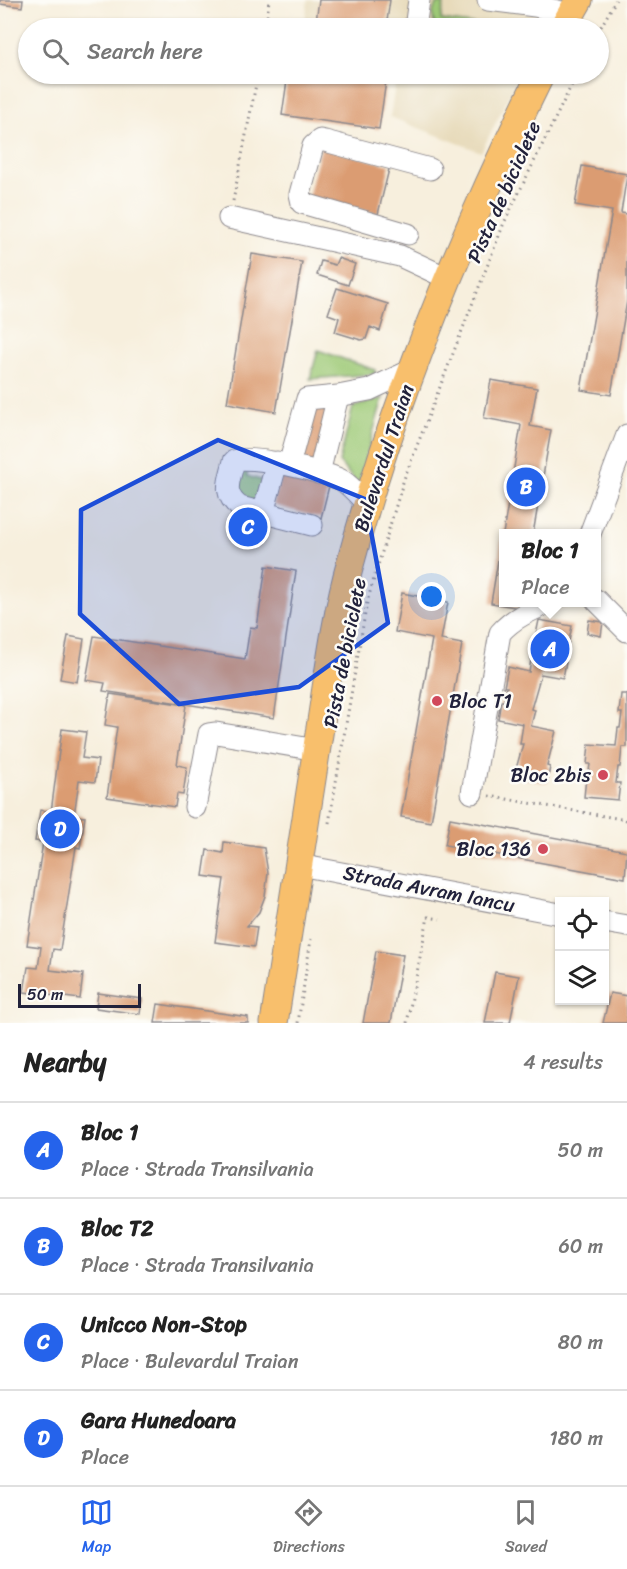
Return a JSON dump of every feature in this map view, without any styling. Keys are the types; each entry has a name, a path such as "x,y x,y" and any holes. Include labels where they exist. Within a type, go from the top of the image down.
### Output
{"main road":[{"name":"Bulevardul Traian","path":"274,1023 335,633 350,563 367,504 447,278 501,155 536,84"}],"street":[{"path":"416,18 419,0"},
{"path":"488,0 535,6 571,14"},
{"path":"408,234 302,203 300,194 313,146 320,140 430,169"},
{"path":"229,218 400,256 447,278"},
{"path":"298,468 307,399 369,390 414,369"},
{"path":"264,513 298,468 328,397"},
{"path":"592,529 627,435"},
{"path":"312,525 240,507 228,495 234,461 240,458 298,468 342,480 367,504"},
{"path":"601,604 627,631"},
{"path":"472,793 500,633 517,618 542,607"},
{"path":"195,807 209,734 216,733 317,750"},
{"name":"Strada Avram Iancu","path":"298,865 555,913"},
{"path":"609,923 627,926"}],"path":[{"path":"267,18 269,0"},
{"path":"606,18 616,0"},
{"path":"229,218 256,84"},
{"name":"Pista de biciclete","path":"329,823 367,602 404,479 504,223 572,84"},
{"path":"472,793 627,820"},
{"path":"407,1023 428,917 440,919"},
{"path":"298,1023 312,928"}],"highlighted area":[{"path":"218,440 365,499 388,623 299,687 179,704 80,614 81,510"}],"shaded area":[{"path":"308,0 579,0 566,18 305,18"},
{"path":"395,84 515,84 481,152 390,117"}],"green space":[{"path":"444,3 441,18 433,18 435,6"},
{"path":"318,350 375,370 375,374 310,379"},
{"path":"383,398 358,485 339,462 353,407"},
{"path":"238,464 248,465 247,476 264,481 258,505 246,501 234,485"}],"building":[{"path":"0,0 23,0 22,7 0,4"},
{"path":"319,0 390,0 387,18 316,18"},
{"path":"287,84 386,84 379,129 282,115"},
{"path":"321,147 390,165 378,214 308,197"},
{"path":"582,166 627,174 621,213 627,214 627,301 611,395 581,390 612,211 575,205"},
{"path":"252,254 302,262 276,412 227,403"},
{"path":"338,258 355,264 348,285 317,275 321,261 335,265"},
{"path":"337,288 388,304 380,331 370,327 366,339 361,340 335,332 339,318 328,314"},
{"path":"491,380 537,388 530,426 551,430 534,529 504,529 521,425 484,418"},
{"path":"299,402 340,412 321,458 315,483 329,486 321,518 273,505"},
{"path":"231,514 268,519 265,540 228,534"},
{"path":"499,554 499,604 491,603"},
{"path":"266,566 296,571 274,718 103,691 105,683 86,680 94,636 245,659 250,627 257,628"},
{"name":"Bloc T1","path":"402,593 448,602 441,640 462,644 431,822 401,817 432,639 395,632"},
{"path":"539,620 572,626 562,661 566,662 563,678 541,674 531,709 535,710 531,726 556,731 547,766 550,767 547,783 514,776 523,744 520,744 523,724 498,719 501,701 504,701 507,687 504,687 508,667 529,672 532,653 535,654 538,639 535,639"},
{"path":"589,620 603,622 601,636 587,633"},
{"path":"68,636 84,639 77,682 60,679"},
{"path":"110,694 186,705 177,765 187,767 183,795 177,794 175,807 107,797 117,727 105,725"},
{"name":"Bloc 2bis","path":"621,694 627,694 627,747 622,747 620,767 618,767 616,783 620,783 618,800 584,797 590,764 587,764 589,744 616,746 622,713 619,713"},
{"path":"62,729 86,732 82,758 98,760 95,782 79,780 74,816 85,817 80,848 76,847 60,950 53,949 50,970 83,974 80,999 24,992 28,967 38,968 41,947 27,945 43,842 35,841 40,810 51,812"},
{"name":"Bloc 136","path":"450,818 627,851 625,878 445,845"},
{"path":"224,842 264,848 268,873 265,896 259,912 247,926 257,927 254,947 215,942 224,879 203,876 207,850 223,853"},
{"path":"376,951 403,955 391,1023 363,1023"},
{"path":"495,972 519,976 510,1023 485,1023"},
{"path":"98,993 142,999 140,1014 96,1008"},
{"path":"610,993 627,996 627,1023 603,1023"},
{"path":"158,1004 248,1017 248,1023 155,1023"}],"place":[{"name":"Bloc T2","path":"526,487"},
{"name":"Unicco Non-Stop","path":"248,527"},
{"name":"Bloc 1","path":"550,649"},
{"name":"Bloc T1","path":"437,701"},
{"name":"Bloc 2bis","path":"603,775"},
{"name":"Gara Hunedoara","path":"60,829"},
{"name":"Bloc 136","path":"543,849"}]}
